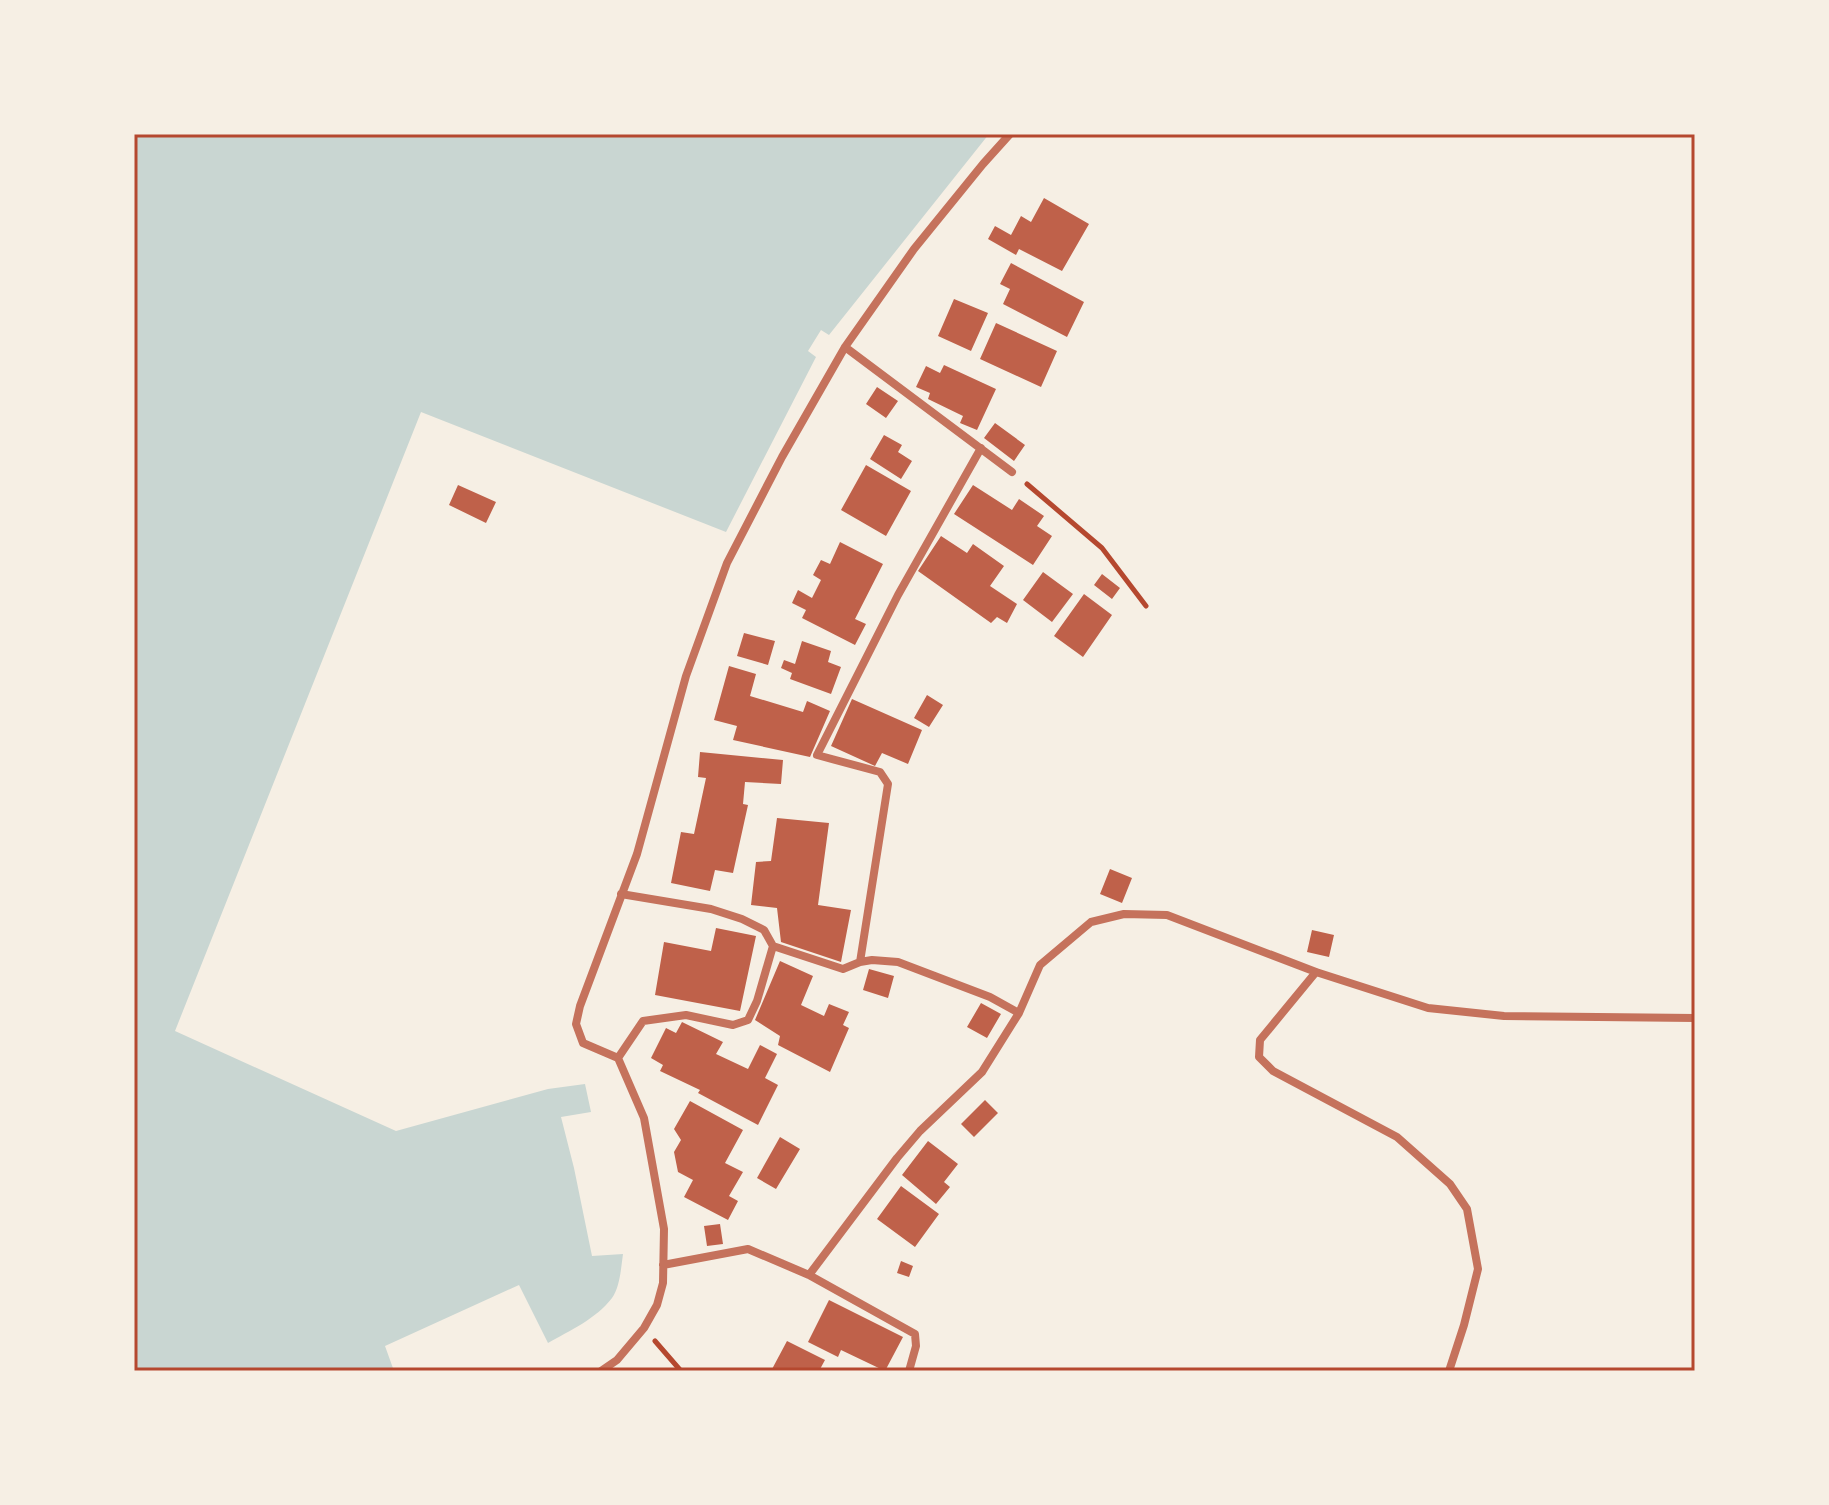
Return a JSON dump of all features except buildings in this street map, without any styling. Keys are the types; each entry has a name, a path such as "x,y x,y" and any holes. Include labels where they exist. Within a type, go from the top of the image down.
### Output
{"street":[{"path":"601,1371 617,1360 644,1328 657,1305 663,1283 664,1229 644,1118 618,1058 583,1043 576,1024 637,854 686,676 727,563 782,457 845,347 914,249 1010,134"},
{"path":"845,347 1012,472"},
{"path":"860,962 888,784 880,772 817,755 898,595 981,448"},
{"path":"621,894 711,909 742,919 764,930 773,946 843,969 872,960 898,962 990,997 1019,1013"},
{"path":"809,1275 920,1131 982,1072 1019,1013 1040,965 1091,922 1124,914 1167,915 1316,972 1428,1008 1504,1016 1695,1018"},
{"path":"618,1058 643,1021 686,1015 733,1025 748,1020 757,1001 773,946"},
{"path":"1316,972 1260,1040 1259,1057 1273,1071 1397,1137 1450,1184 1467,1209 1478,1269 1449,1371"},
{"path":"663,1265 748,1249 809,1275 915,1334 916,1346 909,1371"}],"path":[{"path":"1012,472 1102,548 1146,606"},
{"path":"644,1328 681,1371"}],"shaded area":[{"path":"134,134 989,134 829,335 821,330 808,351 816,357 726,532 421,412 175,1031 396,1131 548,1089 585,1084 591,1112 561,1117 592,1256 623,1254 621,1271 615,1294 606,1305 582,1324 548,1343 519,1285 385,1346 394,1371 134,1371"}]}
